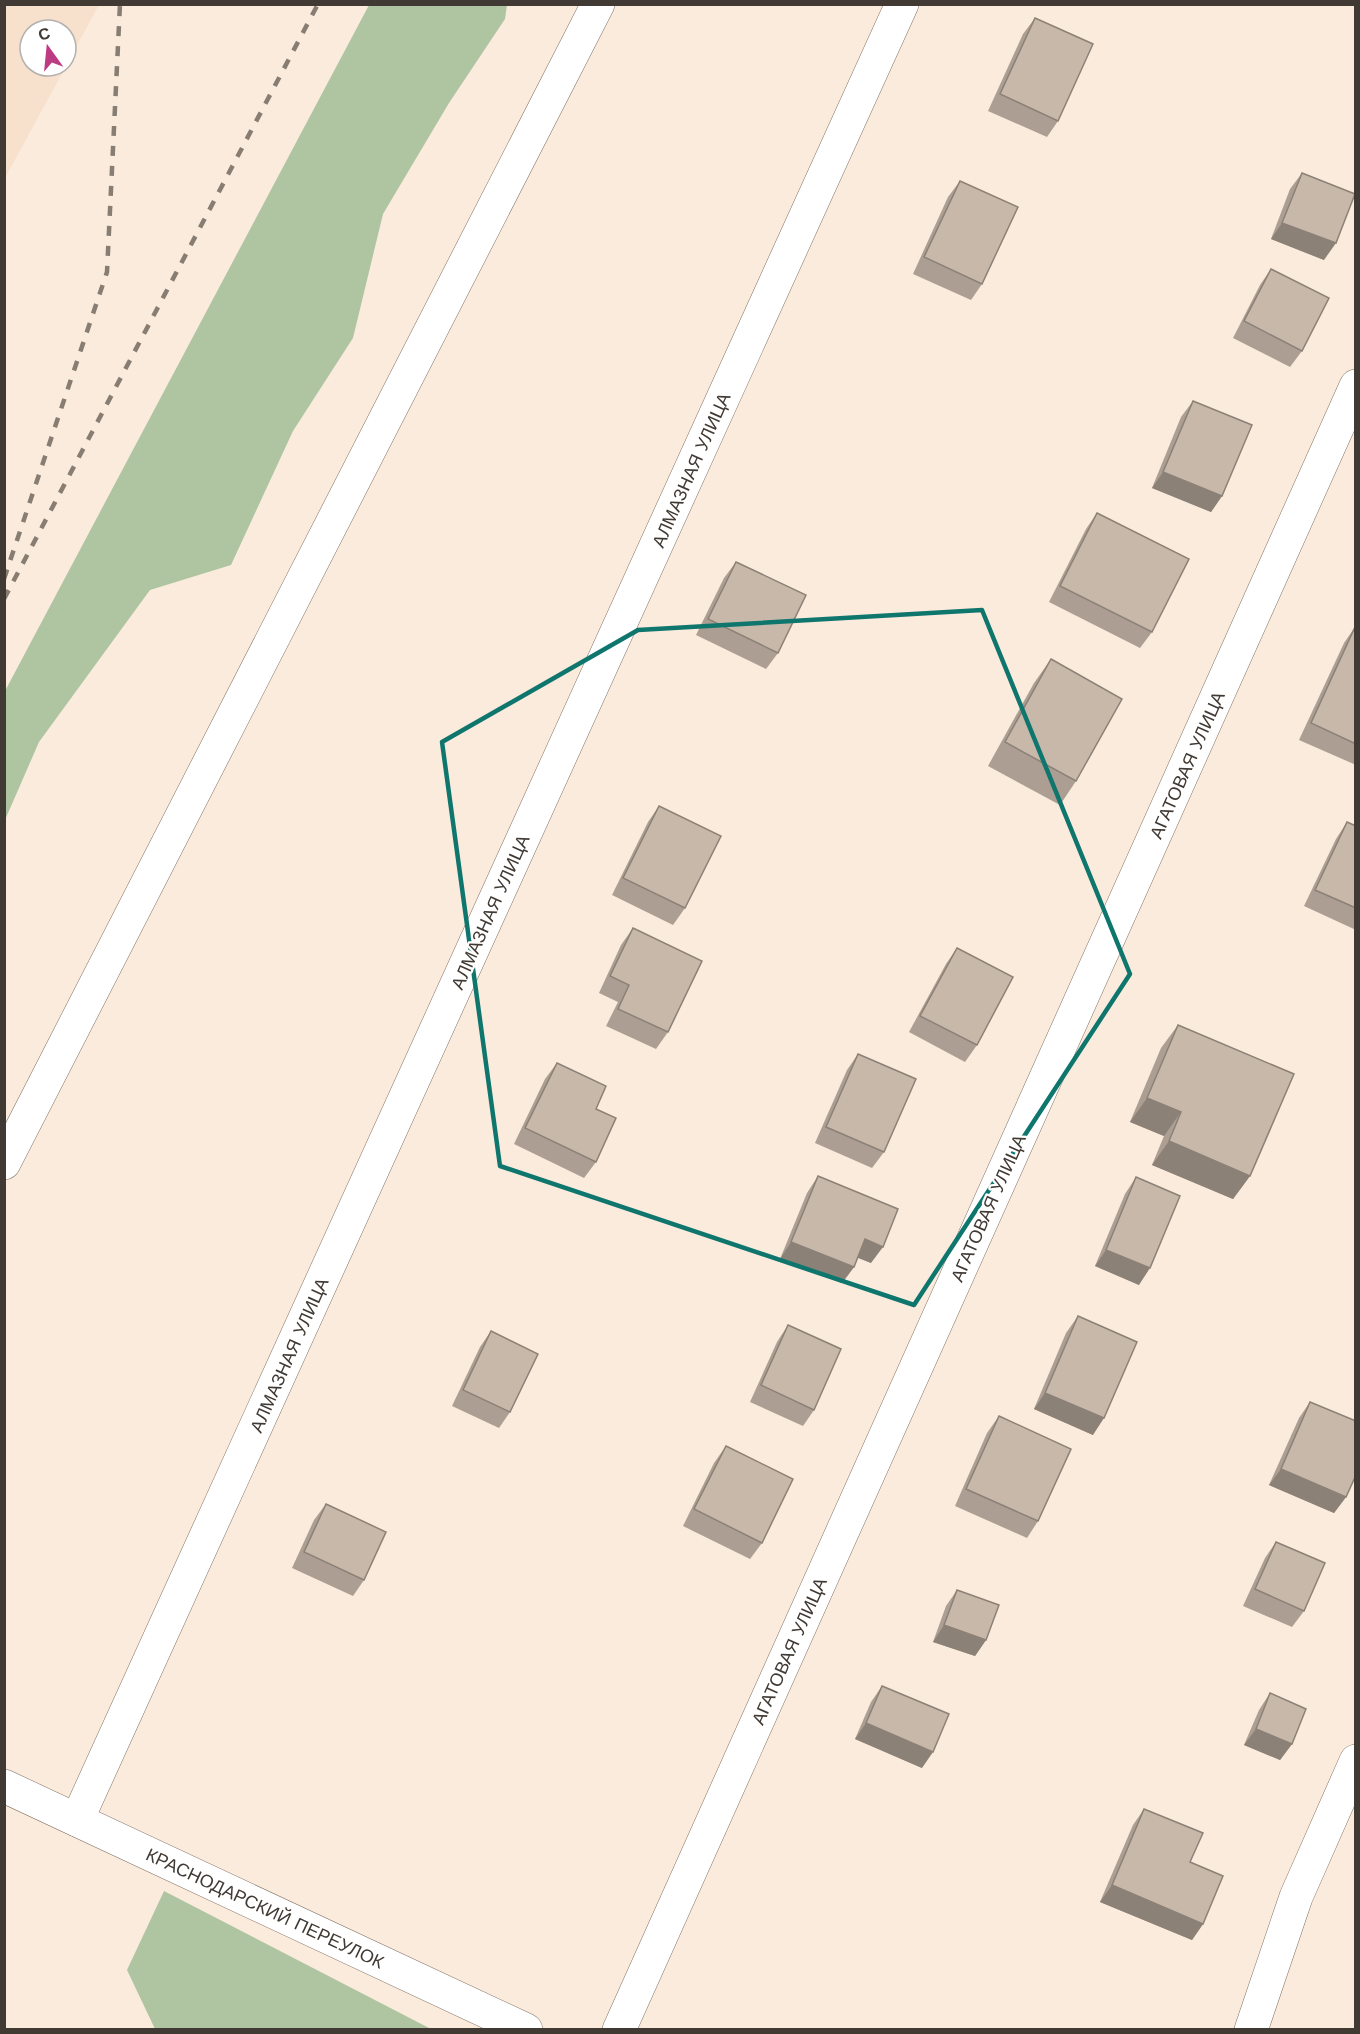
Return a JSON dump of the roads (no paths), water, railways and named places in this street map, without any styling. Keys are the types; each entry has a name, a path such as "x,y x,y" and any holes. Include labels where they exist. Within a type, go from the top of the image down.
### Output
{"street":[{"path":"4,1163 598,4"},
{"name":"АЛМАЗНАЯ УЛИЦА","path":"77,1820 902,4"},
{"name":"АГАТОВАЯ УЛИЦА","path":"619,2030 1356,386"},
{"path":"1251,2030 1296,1897 1356,1761"},
{"name":"КРАСНОДАРСКИЙ ПЕРЕУЛОК","path":"4,1786 526,2030"}],"railway":[{"path":"4,579 107,272 120,4"},
{"path":"4,599 318,4"}]}
